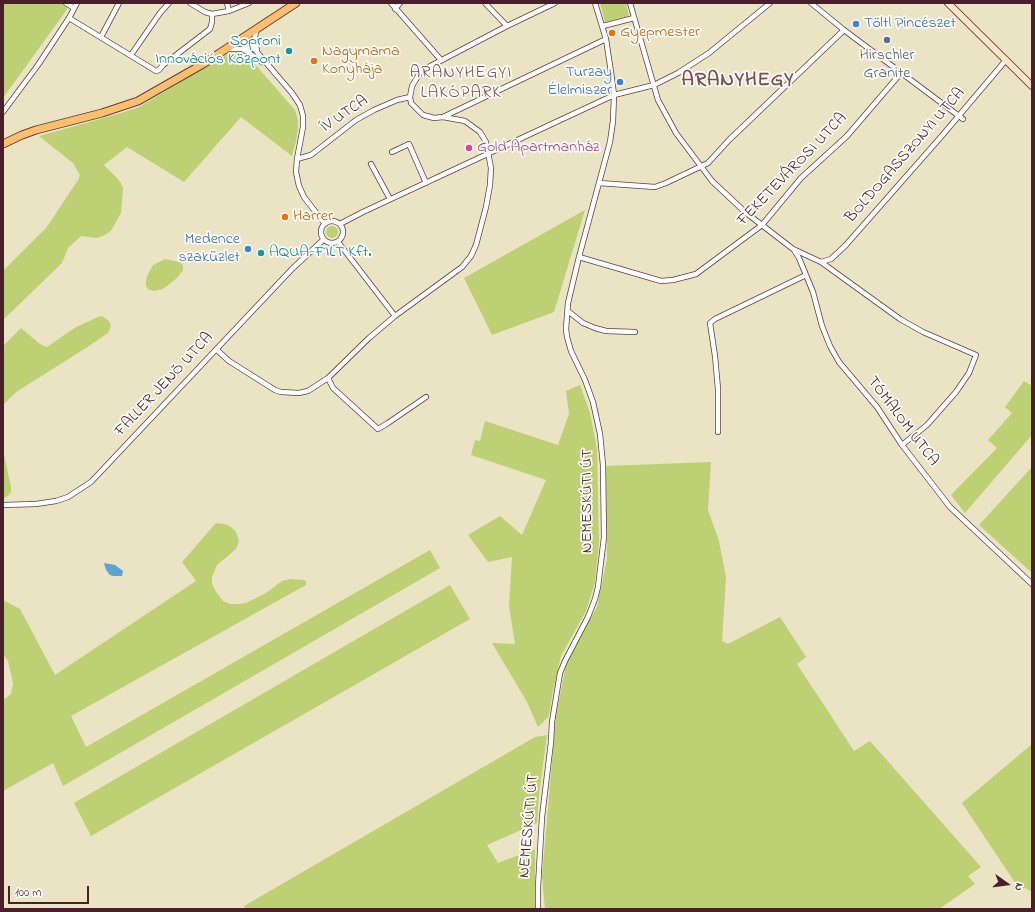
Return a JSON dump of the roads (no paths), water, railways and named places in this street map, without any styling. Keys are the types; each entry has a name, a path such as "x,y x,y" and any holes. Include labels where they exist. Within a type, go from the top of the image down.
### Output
{"main road":[{"path":"3,144 22,134 102,114 138,101 227,49 296,3"},
{"path":"948,3 1032,86"}],"street":[{"path":"66,3 74,8"},
{"path":"3,112 38,65 69,18 77,3"},
{"path":"101,37 119,3"},
{"path":"131,55 160,13 169,3"},
{"path":"190,3 205,12 212,14 249,3"},
{"path":"227,3 229,10"},
{"path":"391,3 441,60"},
{"path":"395,9 400,3"},
{"path":"485,3 507,26"},
{"path":"216,350 230,361 275,390 281,392 299,393 308,391 328,378 369,338 395,316 462,267 471,256 481,231 487,205 491,168 486,142 480,132 465,121 434,118 423,115 411,103 410,97 412,86 421,71 507,26 555,3"},
{"name":"NEMESKÚTI ÚT","path":"538,909 542,816 552,722 560,673 588,617 595,599 598,587 604,537 603,465 597,416 588,388 568,344 566,329 568,311 579,257 610,142 614,121 614,95 606,39 595,3"},
{"name":"TÓMALOM UTCA","path":"630,3 658,100 676,133 712,181 731,199 793,249 821,262 900,319 923,332 976,355 969,373 956,392 927,425 902,445"},
{"path":"340,224 390,199 614,95 654,85 678,73 709,53 770,3"},
{"path":"811,3 844,30 961,118"},
{"path":"69,18 156,71 210,28 212,14"},
{"path":"603,26 634,18"},
{"path":"257,29 255,45 267,65"},
{"path":"599,183 655,187 708,163 729,140 844,30"},
{"path":"244,38 244,44 248,52"},
{"path":"244,38 292,93 301,110 303,127 296,172 299,186 304,197 325,224"},
{"path":"443,118 606,39"},
{"path":"227,49 238,49 248,52 267,65"},
{"name":"BOLDOGASSZONYI UTCA","path":"821,262 831,259 845,246 961,118 1006,60"},
{"name":"FEKETEVÁROSI UTCA","path":"579,257 661,281 673,280 696,274 762,225 801,178 847,136 901,73"},
{"name":"ÍV UTCA","path":"297,159 311,154 356,120 374,110 397,100 410,97"},
{"path":"392,152 409,144 426,183"},
{"path":"371,164 390,199"},
{"path":"334,221 340,224 343,230 341,240 332,244 323,240 320,233 325,224 334,221"},
{"name":"FALLER JENŐ UTCA","path":"3,505 36,504 56,501 68,497 91,482 292,269 323,240"},
{"path":"338,242 395,316"},
{"name":"TÓMALOM UTCA","path":"793,249 799,258 813,292 826,337 834,355 877,407 902,445 950,507 1032,584"},
{"path":"718,432 718,389 710,323 715,319 806,275"},
{"path":"568,311 584,323 595,328 606,331 635,332"},
{"path":"328,378 333,388 378,429 426,397"}],"water":[{"path":"104,563 115,565 123,571 122,576 110,575 106,570"}],"place":[{"name":"Töltl Pincészet","path":"856,24"},
{"name":"Gyepmester","path":"612,33"},
{"name":"Hirschler Granite","path":"887,40"},
{"name":"Soproni Innovációs Központ","path":"289,51"},
{"name":"Nagymama Konyhája","path":"314,61"},
{"name":"Turzay Élelmiszer","path":"620,82"},
{"name":"Gold Apartmanház","path":"469,148"},
{"name":"Harrer","path":"285,217"},
{"name":"Medence szaküzlet","path":"248,249"},
{"name":"AQUA-FILT Kft.","path":"261,253"}],"district":[{"name":"ARANYHEGY","path":"738,82"},
{"name":"ARANYHEGYI LAKÓPARK","path":"461,84"}]}
